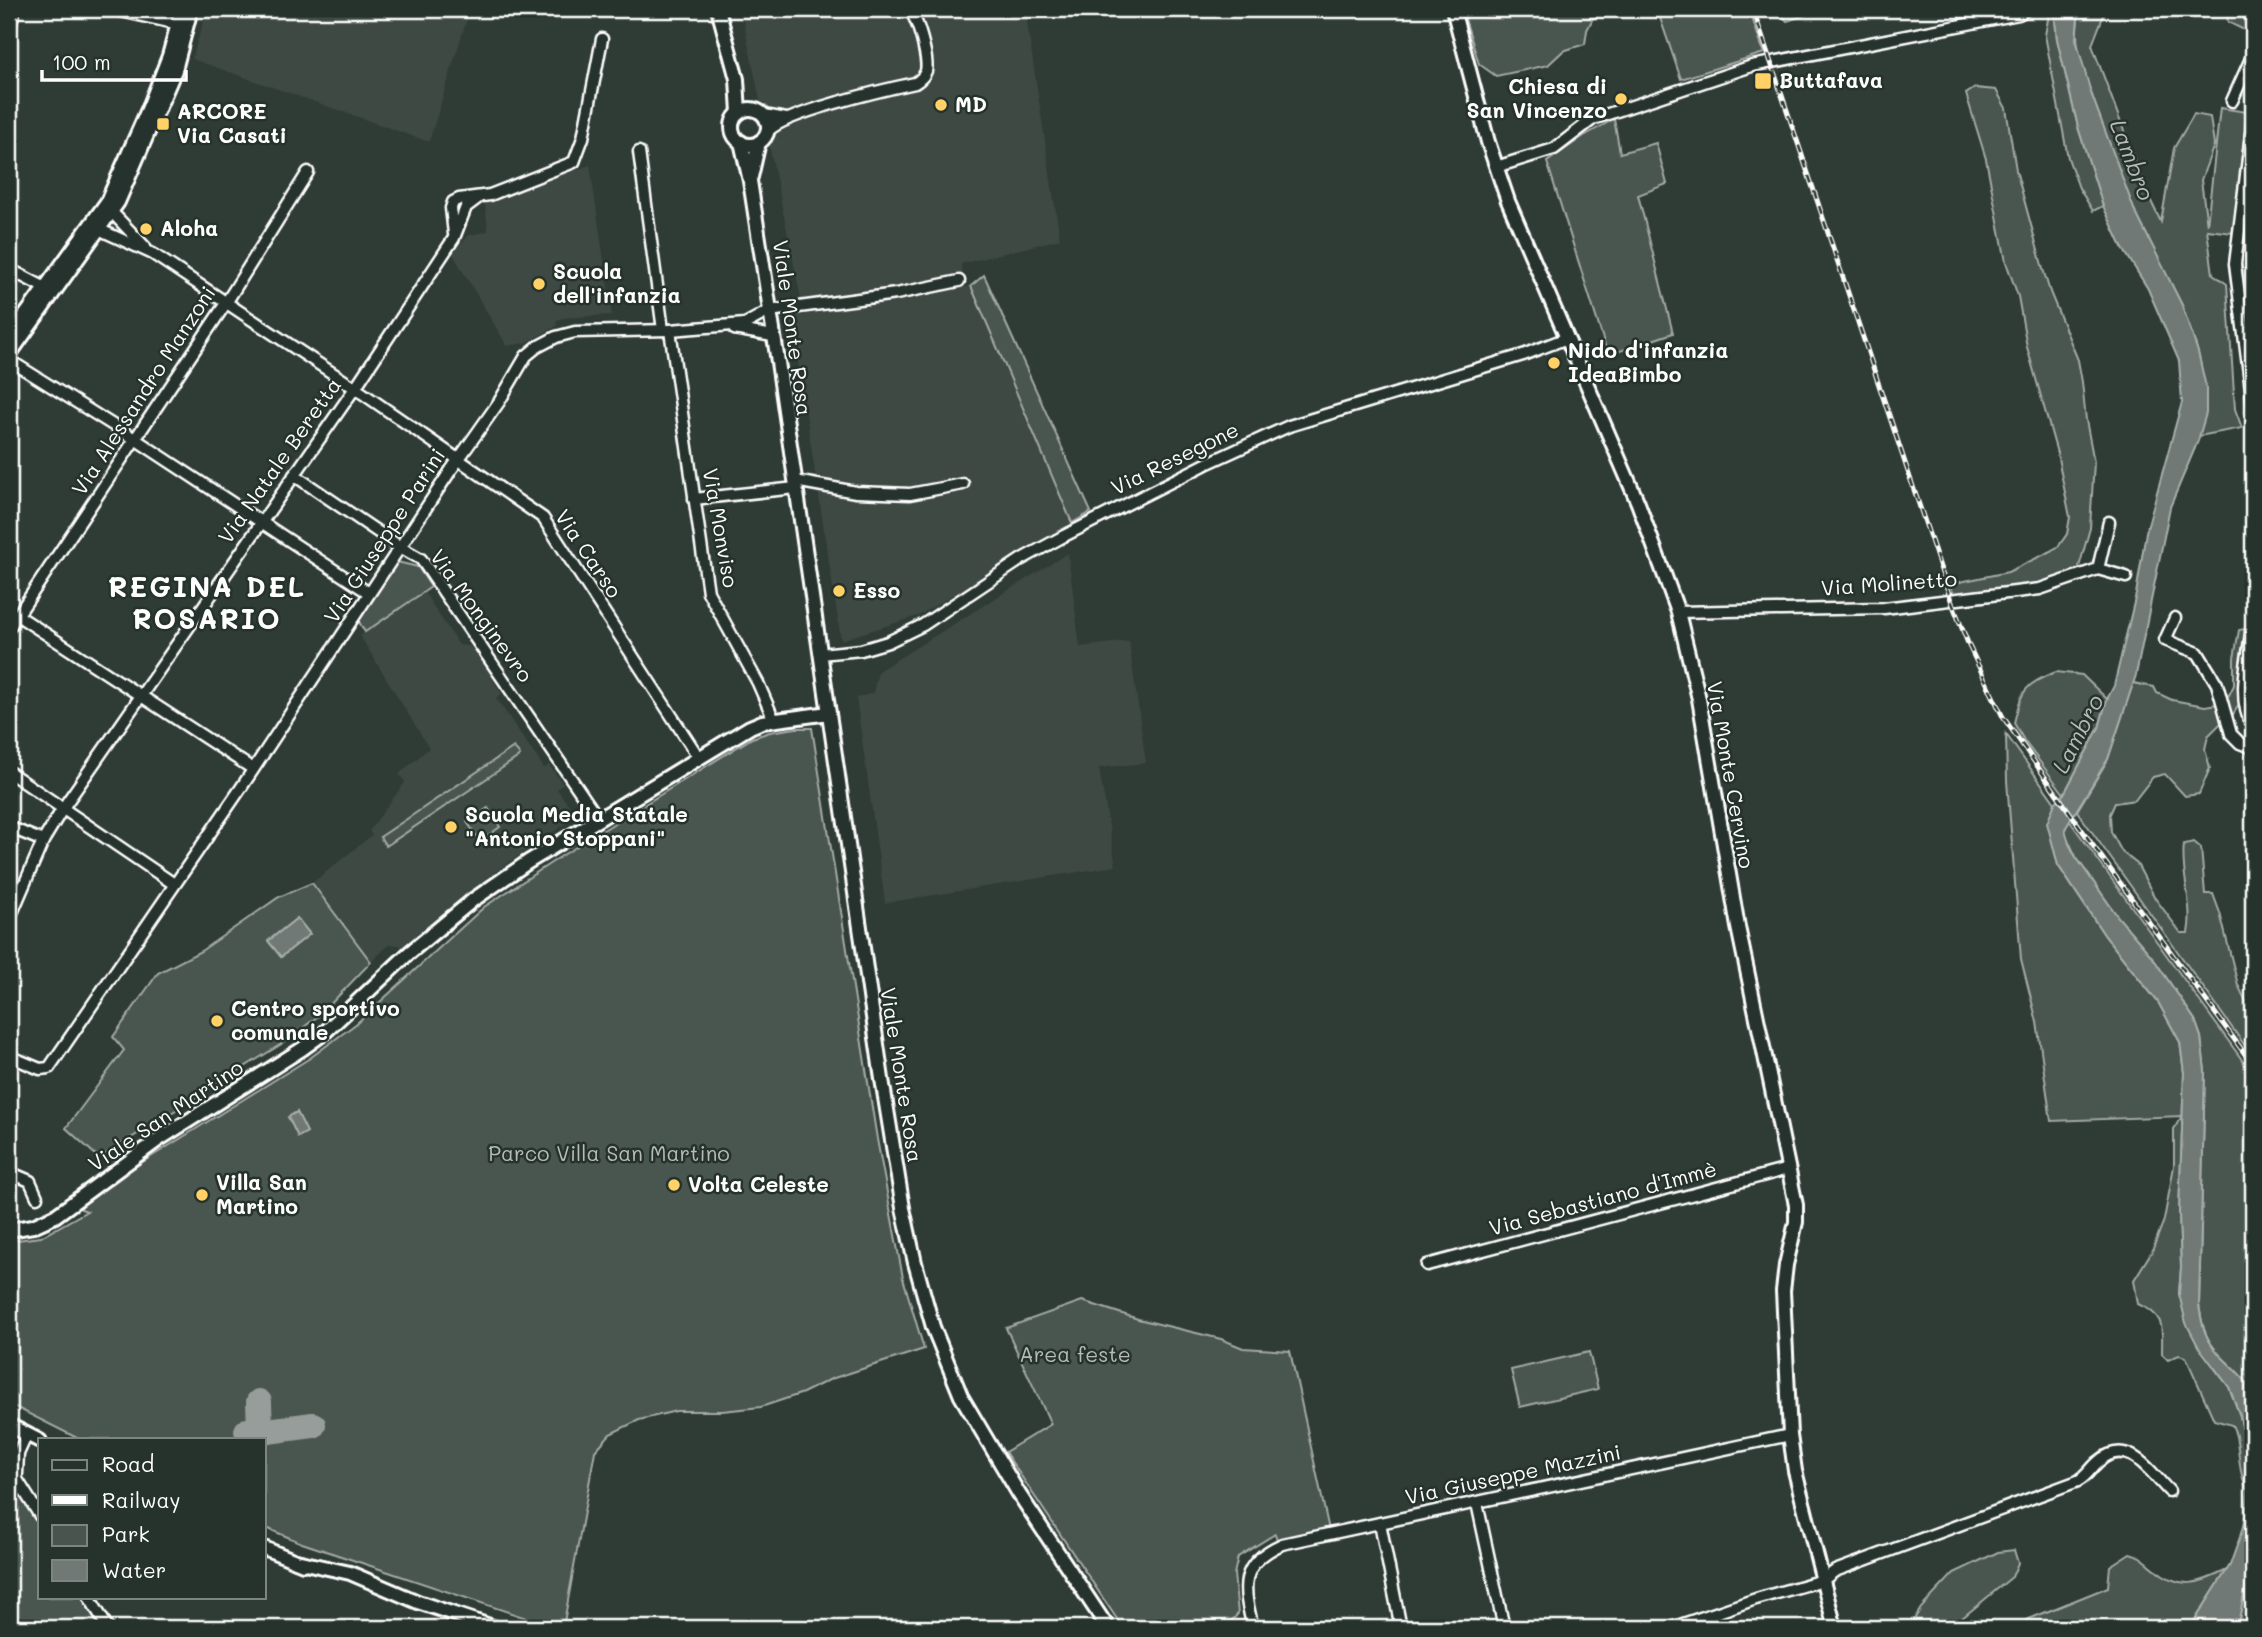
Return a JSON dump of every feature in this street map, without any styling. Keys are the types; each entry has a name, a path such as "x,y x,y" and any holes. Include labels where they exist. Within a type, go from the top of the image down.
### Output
{"street":[{"path":"9,28 15,9"},
{"path":"112,9 183,25"},
{"path":"182,9 183,25"},
{"path":"9,338 50,290 130,180 168,87 183,25 191,9"},
{"name":"Viale Monte Rosa","path":"718,9 737,79 738,113 732,130 741,142 750,181 896,1168 915,1263 933,1327 950,1373 985,1439 1108,1628"},
{"path":"741,142 750,145 772,127 790,119 865,94 921,80 926,64 915,16 908,9 898,10"},
{"name":"Via Monte Cervino","path":"1452,9 1496,167 1638,503 1678,612 1699,699 1738,927 1796,1205 1796,1222 1783,1291 1790,1435 1795,1471 1823,1580"},
{"path":"1496,167 1554,149 1593,119 1752,66 2019,14 2027,9"},
{"name":"Via Natale Beretta","path":"9,920 43,841 63,808 355,388 454,238 466,207 478,198 574,162 583,138 602,39"},
{"path":"2232,101 2253,54"},
{"name":"Viale Monte Rosa","path":"737,79 768,127 750,181"},
{"path":"738,113 759,112 790,119"},
{"path":"2253,118 2235,264 2253,405"},
{"name":"Via Monviso","path":"639,152 708,592 758,682 774,720"},
{"name":"Via Alessandro Manzoni","path":"9,628 226,303 308,172"},
{"name":"Via Carso","path":"108,209 153,254"},
{"name":"Via Carso","path":"96,228 153,254 355,388 543,518 699,758"},
{"path":"9,269 50,290"},
{"name":"Via Giuseppe Parini","path":"9,1056 40,1069 49,1068 253,769 458,459 499,402 521,364 537,347 556,337 575,332 666,330 745,324 769,311 896,294 959,281"},
{"path":"50,290 9,358 369,593"},
{"name":"Via Giuseppe Parini","path":"719,327 773,336"},
{"name":"Via Resegone","path":"820,654 861,650 888,642 923,625 1022,559 1064,536 1206,464 1289,426 1523,355 1567,338"},
{"name":"Via Monginevro","path":"294,475 421,559 597,818"},
{"path":"694,499 796,484 856,492 910,494 963,484"},
{"path":"2109,522 2098,569 2126,577"},
{"name":"Via Molinetto","path":"1678,612 1895,607 2040,589 2098,569"},
{"path":"17,615 253,769"},
{"path":"2175,618 2165,640 2198,653 2217,684 2231,734 2240,743 2253,748"},
{"path":"2253,623 2244,700 2246,716 2253,728"},
{"name":"Viale San Martino","path":"9,1230 33,1226 55,1216 158,1140 302,1049 324,1033 380,978 473,900 597,818 750,727 774,720 829,713"},
{"path":"9,772 174,884"},
{"path":"9,827 43,841"},
{"name":"Via Sebastiano d'Immè","path":"1427,1265 1788,1169"},
{"path":"9,1172 30,1181 37,1197"},
{"path":"18,1481 15,1431 38,1440"},
{"name":"Via Giuseppe Mazzini","path":"1252,1628 1245,1582 1252,1566 1264,1552 1282,1544 1790,1435"},
{"path":"1671,1628 1823,1580 1835,1572 2078,1481 2098,1462 2114,1454 2128,1453 2136,1456 2169,1491"},
{"path":"9,1461 38,1513"},
{"path":"1477,1503 1504,1628"},
{"path":"1380,1524 1401,1628"},
{"path":"266,1549 296,1561 349,1573 418,1602 496,1628"},
{"path":"1823,1580 1835,1628"},
{"path":"90,1598 108,1628"}],"shaded area":[{"path":"207,9 470,9 429,142 192,59"},
{"path":"741,9 1025,9 1060,239 961,264 963,274 880,294 801,299"},
{"path":"1749,9 1755,9 1771,55 1766,57"},
{"name":"Scuola dell'infanzia","path":"590,165 612,315 563,318 556,321 557,326 526,343 507,346 452,253 469,235 488,231 485,203"},
{"path":"971,286 1072,523 918,616 841,640 791,317"},
{"path":"1068,553 1080,647 1129,641 1146,763 1099,768 1116,866 885,903 856,698 873,693 878,671"},
{"path":"424,592 459,645 470,646 490,671 502,694 496,698 544,768 549,765 563,784 557,789 577,816 491,875 403,946 390,944 371,962 312,883 372,835 369,831 405,782 399,774 429,748 360,636"}],"green space":[{"path":"1462,9 1618,9 1593,18 1587,30 1585,44 1563,51 1548,65 1496,76 1479,64"},
{"path":"1657,9 1749,9 1764,53 1681,79"},
{"path":"1777,9 1823,9 1787,21"},
{"path":"2050,9 2054,9 2057,39 2078,127 2103,206 2093,211 2079,188 2068,158 2045,35"},
{"path":"2081,9 2106,9 2092,45 2147,193 2161,222 2174,148 2194,114 2210,117 2214,145 2201,180 2207,225 2220,108 2247,112 2233,233 2207,230 2213,274 2227,284 2235,409 2242,428 2199,436 2204,406 2203,377 2197,348 2187,320 2135,212 2086,79 2077,32"},
{"path":"2226,9 2242,9 2246,31 2228,22"},
{"path":"1975,88 1996,90 2006,108 2016,170 2043,269 2078,360 2094,462 2090,528 2076,578 1956,600 1950,584 2008,572 2058,547 2067,534 2070,517 2057,453 2027,347 2018,296 2006,262 1986,159 1966,94"},
{"path":"1614,119 1620,153 1656,143 1667,184 1638,195 1673,333 1608,355 1547,162"},
{"path":"2253,149 2253,381 2239,263"},
{"path":"984,275 1091,512 1072,523 971,286"},
{"path":"397,562 418,567 431,587 365,632 358,620"},
{"path":"2245,629 2240,661 2241,701 2231,718 2223,721 2208,736 2205,749 2210,768 2199,794 2185,796 2165,774 2153,777 2135,800 2115,803 2110,814 2111,832 2122,852 2137,864 2155,898 2181,933 2188,933 2189,922 2184,844 2194,842 2201,848 2205,894 2213,894 2238,985 2253,1016 2253,1057 2077,811 2108,759 2133,683 2154,687 2157,693 2172,700 2205,706 2217,704 2229,695 2234,685 2234,658 2239,630"},
{"path":"2056,672 2082,675 2107,699 2099,728 2064,794 2014,723 2019,703 2026,690"},
{"name":"Parco Villa San Martino","path":"812,728 877,1139 903,1278 924,1349 831,1379 803,1393 761,1407 722,1411 676,1411 639,1420 610,1434 595,1451 563,1628 556,1628 302,1543 266,1528 266,1438 77,1438 9,1404 9,1241 41,1237 87,1211 81,1209 82,1205 101,1188 310,1058 357,1023 484,907 752,738 770,732"},
{"path":"2006,734 2055,803 2048,824 2058,865 2105,936 2158,1002 2180,1042 2184,1073 2179,1294 2215,1369 2229,1387 2240,1416 2247,1450 2248,1491 2241,1473 2237,1440 2232,1425 2214,1420 2186,1357 2179,1355 2168,1360 2162,1354 2158,1318 2138,1304 2134,1280 2152,1251 2164,1220 2174,1166 2174,1129 2182,1116 2051,1121 2037,1022 2021,959 2007,781"},
{"path":"514,747 520,756 386,846 380,837"},
{"path":"488,808 500,827 480,841 467,822"},
{"path":"2069,820 2253,1075 2253,1392 2244,1378 2210,1342 2199,1305 2205,1071 2201,1037 2195,1020 2153,958 2118,917 2076,857 2066,835 2065,829"},
{"name":"Centro sportivo comunale","path":"312,883 371,962 321,1014 283,1043 99,1158 66,1128 124,1050 113,1037 158,973 201,951 279,897"},
{"name":"Area feste","path":"1082,1301 1138,1319 1221,1339 1243,1348 1290,1351 1329,1530 1278,1542 1275,1534 1238,1557 1234,1574 1238,1614 1225,1628 1123,1628 1005,1452 1051,1424 1006,1328"},
{"path":"1589,1352 1598,1389 1520,1407 1511,1370"},
{"path":"9,1474 18,1481 38,1513 38,1598 90,1598 108,1628 9,1628"},
{"path":"2014,1550 2018,1563 2012,1577 1950,1628 1909,1628 1921,1608 1954,1573 1998,1552"},
{"path":"2130,1553 2140,1557 2163,1575 2181,1582 2198,1582 2227,1570 2190,1628 2016,1628 2029,1619 2108,1587 2110,1566"},
{"path":"2253,1553 2253,1628 2237,1628"}],"water":[{"path":"2054,9 2081,9 2076,39 2090,90 2134,209 2182,305 2198,352 2206,387 2206,413 2198,441 2170,507 2136,675 2108,759 2065,829 2076,857 2118,917 2153,958 2195,1020 2201,1037 2205,1071 2199,1305 2210,1342 2244,1378 2253,1392 2253,1553 2237,1628 2190,1628 2230,1565 2246,1515 2249,1480 2247,1450 2240,1416 2229,1387 2198,1346 2186,1323 2179,1294 2184,1073 2180,1042 2158,1002 2105,936 2058,865 2047,823 2055,803 2064,794 2099,728 2107,699 2114,686 2136,594 2146,532 2182,402 2179,361 2148,289 2122,247 2103,206 2078,127 2057,39"},
{"path":"297,918 310,934 281,957 268,941"},
{"path":"297,1112 307,1132 298,1137 288,1117"}],"taxiway":[{"path":"259,1402 260,1432"},
{"path":"247,1431 260,1432 313,1425"}],"railway":[{"path":"1753,9 1951,600 1969,646 2003,717 2253,1065"}],"place":[{"name":"Buttafava","path":"1763,81"},
{"name":"Chiesa di San Vincenzo","path":"1621,99"},
{"name":"MD","path":"941,105"},
{"name":"ARCORE Via Casati","path":"163,124"},
{"name":"Aloha","path":"146,229"},
{"name":"Scuola dell'infanzia","path":"539,284"},
{"name":"Nido d'infanzia IdeaBimbo","path":"1554,363"},
{"name":"Esso","path":"839,591"},
{"name":"Scuola Media Statale \"Antonio Stoppani\"","path":"451,827"},
{"name":"Centro sportivo comunale","path":"217,1021"},
{"name":"Volta Celeste","path":"674,1185"},
{"name":"Villa San Martino","path":"202,1195"}],"district":[{"name":"REGINA DEL ROSARIO","path":"207,603"}],"water label":[{"name":"Lambro","path":"2132,160"},
{"name":"Lambro","path":"2078,734"}]}
